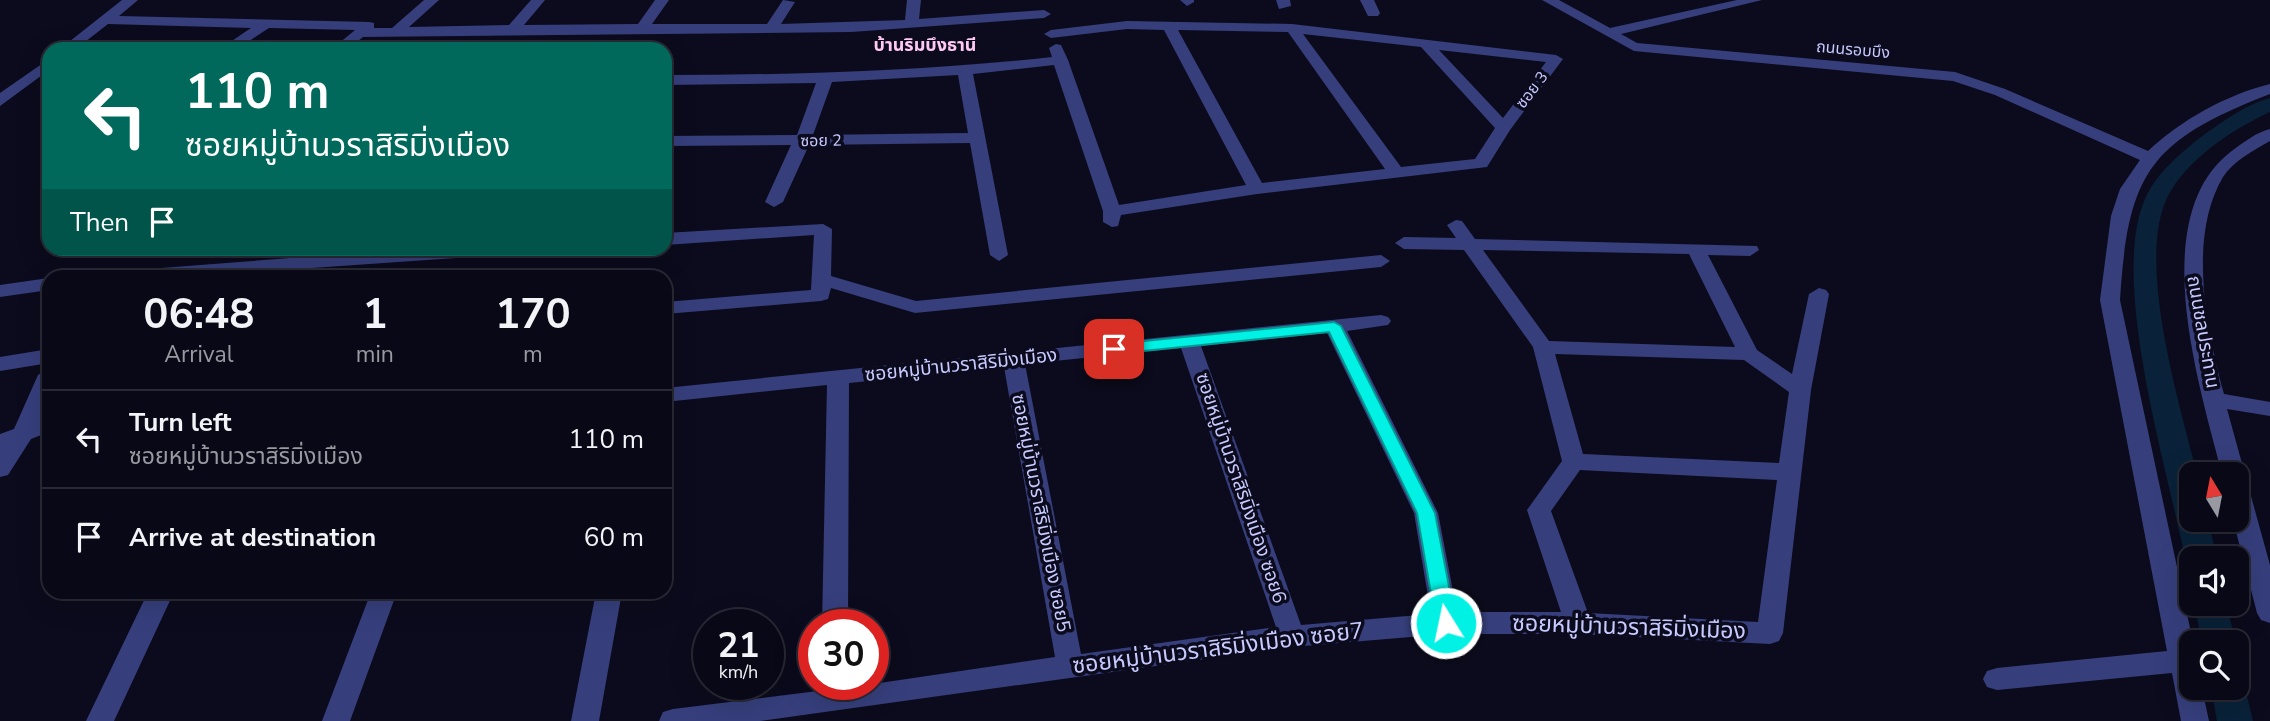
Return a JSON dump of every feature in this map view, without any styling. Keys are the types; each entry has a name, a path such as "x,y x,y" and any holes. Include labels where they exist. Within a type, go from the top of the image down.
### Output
{"street":[{"path":"76,42 131,0"},
{"path":"396,32 432,0"},
{"path":"513,29 538,0"},
{"path":"642,29 662,0"},
{"path":"911,24 914,0"},
{"name":"ถนนรอบบึง","path":"1549,0 1634,47 1955,77 2000,92 2150,158"},
{"path":"1607,33 1755,0"},
{"path":"771,28 788,2"},
{"path":"361,33 911,24 1041,7 1061,60 965,72 825,80 672,80"},
{"path":"105,20 369,26 349,42"},
{"path":"238,42 266,24"},
{"name":"ซอย 3","path":"1051,34 1127,25 1292,28 1556,59 1503,128 1481,163 1257,189 1112,216 1061,60"},
{"path":"1169,26 1257,189"},
{"path":"1292,28 1396,172"},
{"path":"1426,44 1503,128"},
{"path":"0,101 42,68"},
{"path":"965,72 999,255"},
{"path":"774,202 797,148 803,141 825,80"},
{"path":"19,86 42,84"},
{"path":"2179,637 2110,300 2116,240 2129,189 2150,158 2192,124 2270,89"},
{"name":"ถนนชลประทาน","path":"2231,462 2199,324 2191,261 2200,211 2217,173 2250,145 2270,134"},
{"name":"ซอย 2","path":"672,141 978,138"},
{"path":"1456,225 1543,347 1574,462"},
{"path":"672,239 823,229 821,295 672,307"},
{"path":"1404,243 1750,250"},
{"path":"1696,250 1749,354 1800,390"},
{"path":"281,270 428,256"},
{"path":"822,279 915,307 1381,261"},
{"path":"0,290 42,285"},
{"path":"1574,462 1791,472 1800,390 1819,294"},
{"name":"ซอยหมู่บ้านวราสิริมิ่งเมือง","path":"672,394 1381,321"},
{"path":"1334,326 1426,513 1446,623"},
{"name":"ซอยหมู่บ้านวราสิริมิ่งเมือง ซอย6","path":"1189,341 1292,636"},
{"path":"1543,347 1749,354"},
{"path":"0,364 42,357"},
{"name":"ซอยหมู่บ้านวราสิริมิ่งเมือง ซอย5","path":"1013,359 1070,666"},
{"path":"835,609 838,377"},
{"path":"0,469 11,439 42,387"},
{"path":"2215,400 2270,409"},
{"path":"11,439 42,427"},
{"path":"1574,462 1539,510 1578,623"},
{"name":"ซอยหมู่บ้านวราสิริมิ่งเมือง","path":"1446,623 1578,623 1770,632 1791,472"},
{"path":"2249,532 2270,613"},
{"path":"100,721 158,599"},
{"path":"336,721 381,599"},
{"path":"585,721 608,599"},
{"name":"ซอยหมู่บ้านวราสิริมิ่งเมือง ซอย7","path":"889,685 1070,666 1292,636 1446,623"},
{"path":"1997,679 2179,661"},
{"name":"ซอยหมู่บ้านวราสิริมิ่งเมือง ซอย7","path":"673,721 798,698"},
{"path":"2191,700 2195,721"}],"waterway":[{"path":"2179,462 2164,398 2148,306 2145,264 2147,227 2156,198 2177,170 2206,143 2239,120 2270,104"},
{"path":"2196,532 2198,546"},
{"path":"2213,616 2216,630"},
{"path":"2231,700 2235,721"}],"district":[{"name":"บ้านริมบึงธานี","path":"925,45"}],"route":[{"path":"1114,349 1334,326 1426,513 1446,623"}]}
